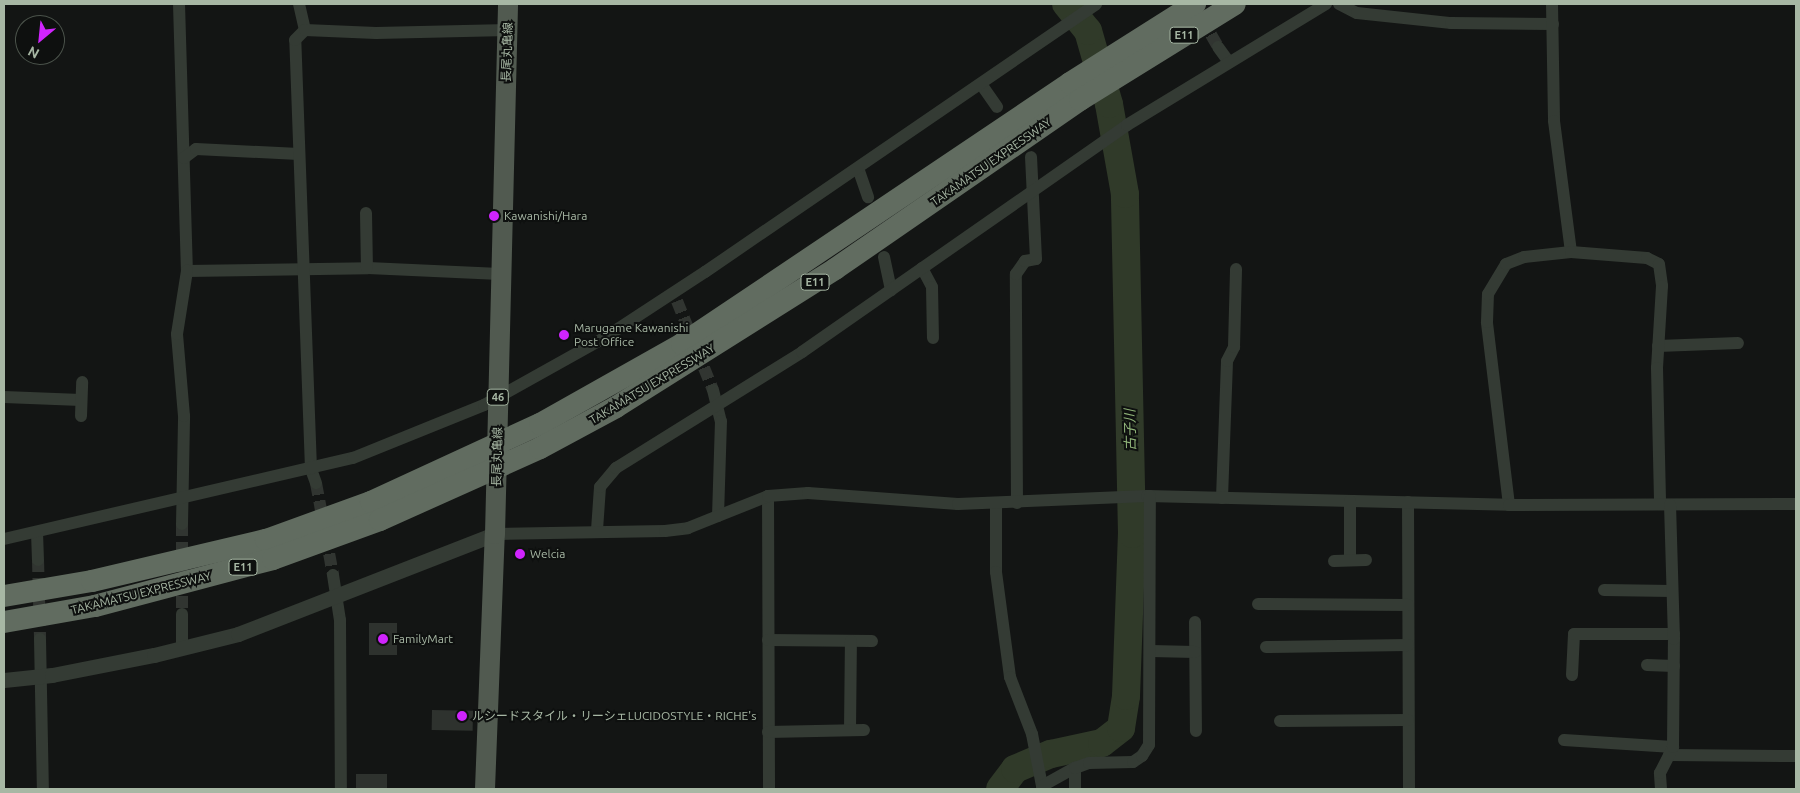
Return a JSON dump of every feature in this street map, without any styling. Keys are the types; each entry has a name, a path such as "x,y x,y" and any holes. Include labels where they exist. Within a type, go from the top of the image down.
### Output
{"highway":[{"name":"TAKAMATSU EXPRESSWAY","path":"4,596 92,582 266,540 371,502 540,424 682,344 1075,92 1128,57 1195,4"},
{"name":"TAKAMATSU EXPRESSWAY","path":"1128,57 1234,4"},
{"name":"TAKAMATSU EXPRESSWAY","path":"4,622 95,606 274,559 380,520 472,481 540,448 625,402 835,270 1075,92"}],"main road":[{"name":"長尾丸亀線","path":"485,789 495,534 508,4"}],"street":[{"path":"179,4 187,271 177,334 184,416 180,498 182,524"},
{"path":"299,4 305,30"},
{"path":"4,539 353,458 498,397 674,298 1080,13 1096,4"},
{"path":"597,530 600,487 607,476 802,352 1127,125 1228,61 1326,4"},
{"path":"1339,4 1357,13 1450,23 1553,24"},
{"path":"1552,4 1554,121 1571,252"},
{"path":"316,483 311,469 306,268 295,40 305,30 376,33 508,30"},
{"path":"1218,47 1228,61"},
{"path":"981,84 998,107"},
{"path":"184,158 196,149 299,154"},
{"path":"1017,502 1016,274 1025,261 1036,259 1035,189 1031,157"},
{"path":"858,168 868,197"},
{"path":"366,213 367,268"},
{"path":"1509,505 1488,322 1488,294 1506,264 1524,257 1571,252 1647,258 1659,264 1662,286 1658,346 1665,505 1674,634 1671,751 1660,773 1660,789"},
{"path":"884,257 891,290"},
{"path":"187,271 367,268 500,274"},
{"path":"922,268 932,287 933,338"},
{"path":"1222,498 1227,361 1234,347 1236,269"},
{"path":"1658,346 1738,343"},
{"path":"81,416 82,382"},
{"path":"713,390 721,421 718,516"},
{"path":"4,397 81,400"},
{"path":"4,680 42,676 182,648 238,634 337,598 495,534 597,530 665,531 688,528 768,496 808,493 958,504 1148,496 1509,505 1796,504"},
{"path":"768,496 768,789"},
{"path":"996,503 996,572 1010,677 1036,752 1039,778 1042,786 1075,768 1089,763 1122,764 1142,756 1149,745 1151,651 1148,496"},
{"path":"1350,501 1350,560"},
{"path":"1408,502 1409,789"},
{"path":"37,532 38,560"},
{"path":"1334,561 1366,560"},
{"path":"333,575 337,598 341,789"},
{"path":"1604,590 1672,591"},
{"path":"1258,604 1408,605"},
{"path":"182,614 182,648"},
{"path":"1194,622 1196,731"},
{"path":"1572,675 1574,634 1674,634"},
{"path":"40,640 43,789"},
{"path":"768,640 872,641"},
{"path":"850,730 851,641"},
{"path":"1266,647 1408,645"},
{"path":"1151,651 1195,652"},
{"path":"1647,665 1674,666"},
{"path":"1280,721 1408,720"},
{"path":"768,732 864,730"},
{"path":"1564,740 1671,751 1796,756"},
{"path":"1075,768 1075,789"}],"building":[{"name":"FamilyMart","path":"369,623 397,623 397,655 369,655"},
{"path":"432,710 473,711 473,731 432,730"},
{"path":"356,774 387,774 387,789 356,789"}],"waterway":[{"name":"古子川","path":"1000,789 1015,769 1051,754 1102,743 1121,728 1126,696 1132,534 1125,194 1109,104 1088,31 1066,4"}],"tunnel":[{"path":"1202,19 1218,47"},
{"path":"677,301 713,390"},
{"path":"316,483 333,575"},
{"path":"182,524 182,614"},
{"path":"38,560 40,639"}],"place":[{"name":"Kawanishi/Hara","path":"494,216"},
{"name":"Marugame Kawanishi Post Office","path":"564,335"},
{"name":"Welcia","path":"520,554"},
{"name":"FamilyMart","path":"383,639"},
{"name":"ルシードスタイル・リーシェLUCIDOSTYLE・RICHE's","path":"462,716"}]}
